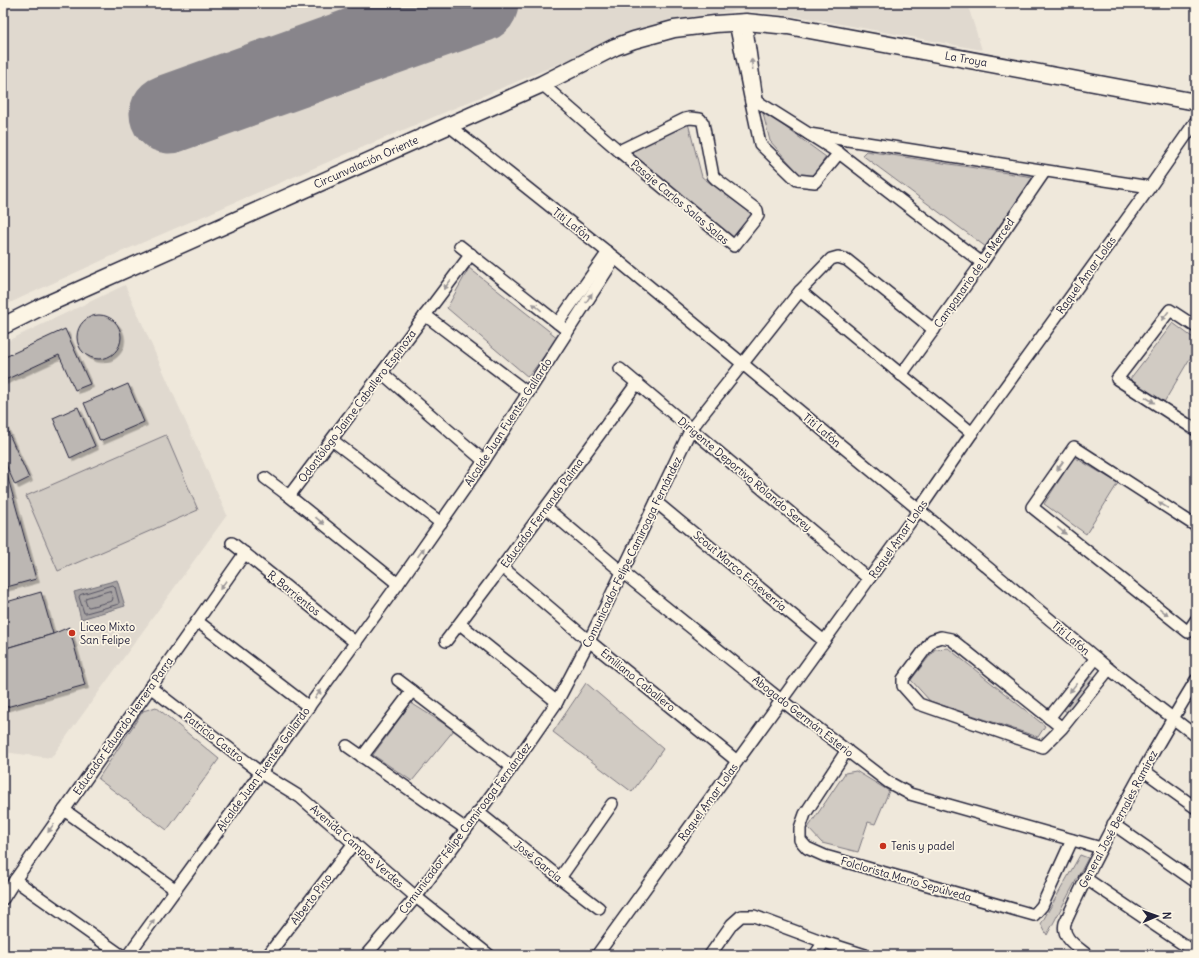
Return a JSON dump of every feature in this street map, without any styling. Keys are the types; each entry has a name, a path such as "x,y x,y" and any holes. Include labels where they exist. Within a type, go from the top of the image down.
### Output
{"street":[{"name":"Circunvalación Oriente","path":"3,326 50,302 542,84 597,56 634,40 674,29 701,25 741,23"},
{"name":"La Troya","path":"741,23 788,26 1196,102"},
{"path":"741,23 760,144 796,180 815,182 839,153"},
{"name":"Pasaje Carlos Salas Salas","path":"542,84 619,151 734,246 758,216 757,210 713,176 703,123 700,119 685,119 619,151"},
{"path":"754,102 839,153 982,263"},
{"name":"Raquel Amar Lolas","path":"597,955 919,510 972,433 1196,121"},
{"name":"Titi Lafón","path":"448,125 611,255 1109,669 1196,736"},
{"path":"809,134 1150,186"},
{"name":"Campanario de La Merced","path":"901,375 982,263 1045,171"},
{"path":"460,246 568,331"},
{"name":"Odontólogo Jaime Caballero Espinoza","path":"289,496 471,254"},
{"path":"558,323 611,255"},
{"name":"Alcalde Juan Fuentes Gallardo","path":"128,955 356,643 484,461 568,331 611,255"},
{"name":"Comunicador Felipe Camiroaga Fernández","path":"368,954 416,897 512,766 556,702 589,641 691,429 800,291 832,259 838,257 847,260 934,330"},
{"path":"800,291 972,433"},
{"path":"1196,327 1170,310 1117,379 1196,430"},
{"path":"426,315 528,393"},
{"name":"Dirigente Deportivo Rolando Serey","path":"620,369 869,579"},
{"path":"382,373 484,461"},
{"name":"Educador Fernando Palma","path":"446,641 546,508 637,383"},
{"path":"332,440 441,523"},
{"path":"1196,526 1074,447 1032,507 1188,632 1196,620"},
{"path":"265,478 398,584"},
{"name":"Scout Marco Echeverría","path":"656,502 824,641"},
{"name":"Abogado Germán Esterio","path":"546,508 622,572 781,700 888,782 910,794 1101,848"},
{"name":"R. Barrientos","path":"232,542 356,643"},
{"name":"Educador Eduardo Herrera Parra","path":"3,899 14,880 245,553"},
{"name":"Emiliano Caballero","path":"502,567 589,641 737,762"},
{"path":"197,622 309,707"},
{"path":"460,624 556,702"},
{"path":"1062,728 951,639 941,637 932,640 903,679 903,686 919,704 1043,747 1062,728 1109,669"},
{"path":"1050,718 1096,658"},
{"path":"398,680 512,766"},
{"name":"General José Bernales Ramírez","path":"1087,955 1066,936 1064,927 1113,824 1172,719 1196,680"},
{"name":"Patricio Castro","path":"150,687 261,773 300,797"},
{"path":"362,757 412,690"},
{"path":"347,746 466,829"},
{"name":"Folclorista Mario Sepúlveda","path":"847,750 805,814 800,828 800,840 807,848 825,856 1034,915 1042,906 1072,840"},
{"path":"1143,770 1196,808"},
{"name":"Avenida Campos Verdes","path":"300,797 416,897 489,955"},
{"path":"560,878 612,804"},
{"path":"64,810 176,890"},
{"name":"José García","path":"478,812 599,908"},
{"path":"1113,824 1196,882"},
{"name":"Alberto Pino","path":"268,955 354,843"},
{"path":"1086,878 1196,953"},
{"path":"14,880 121,955"},
{"path":"710,955 732,924 741,916 754,916 824,942 865,955"},
{"path":"815,955 824,942"}],"shaded area":[{"path":"3,3 967,3 982,50 808,18 741,10 676,19 605,44 321,165 114,255 3,306"},
{"path":"762,110 826,157 812,177 803,178 770,141"},
{"path":"688,123 702,177 754,216 733,240 626,154"},
{"path":"866,151 1033,177 986,247 862,155"},
{"path":"469,268 558,338 528,377 447,308"},
{"name":"Liceo Mixto San Felipe","path":"125,285 227,515 51,758 3,752 3,343"},
{"path":"1173,323 1196,340 1196,348 1163,404 1130,379"},
{"path":"166,435 198,510 58,571 26,496"},
{"path":"1074,457 1118,483 1086,534 1044,504"},
{"path":"948,648 1045,726 1038,737 930,701 911,680 935,649"},
{"path":"1091,676 1095,679 1068,713 1064,710"},
{"path":"586,683 663,749 632,792 553,732"},
{"path":"411,703 454,730 412,781 373,755"},
{"path":"156,707 219,759 167,830 98,779 143,711"},
{"path":"856,771 889,791 875,824 868,822 858,852 822,843 808,828 845,773"},
{"path":"1080,855 1088,858 1047,935 1041,924"}],"water":[{"path":"117,580 125,606 81,619 74,592"}],"building":[{"path":"95,315 103,315 108,316 115,321 120,328 120,346 115,353 108,358 95,359 87,356 80,349 77,341 77,333 80,325 87,318"},
{"path":"65,329 90,384 75,390 59,355 3,381 3,358"},
{"path":"128,384 144,422 100,441 84,403"},
{"path":"78,407 95,446 70,458 53,418"},
{"path":"3,421 29,478 15,485 3,458"},
{"path":"6,471 36,579 3,588 3,472"},
{"path":"41,592 53,634 3,649 3,603"},
{"path":"69,627 85,685 3,708 3,649 53,634"}],"runway":[{"path":"169,114 479,3"}],"place":[{"name":"Liceo Mixto San Felipe","path":"72,633"},
{"name":"Tenis y padel","path":"883,846"}]}
